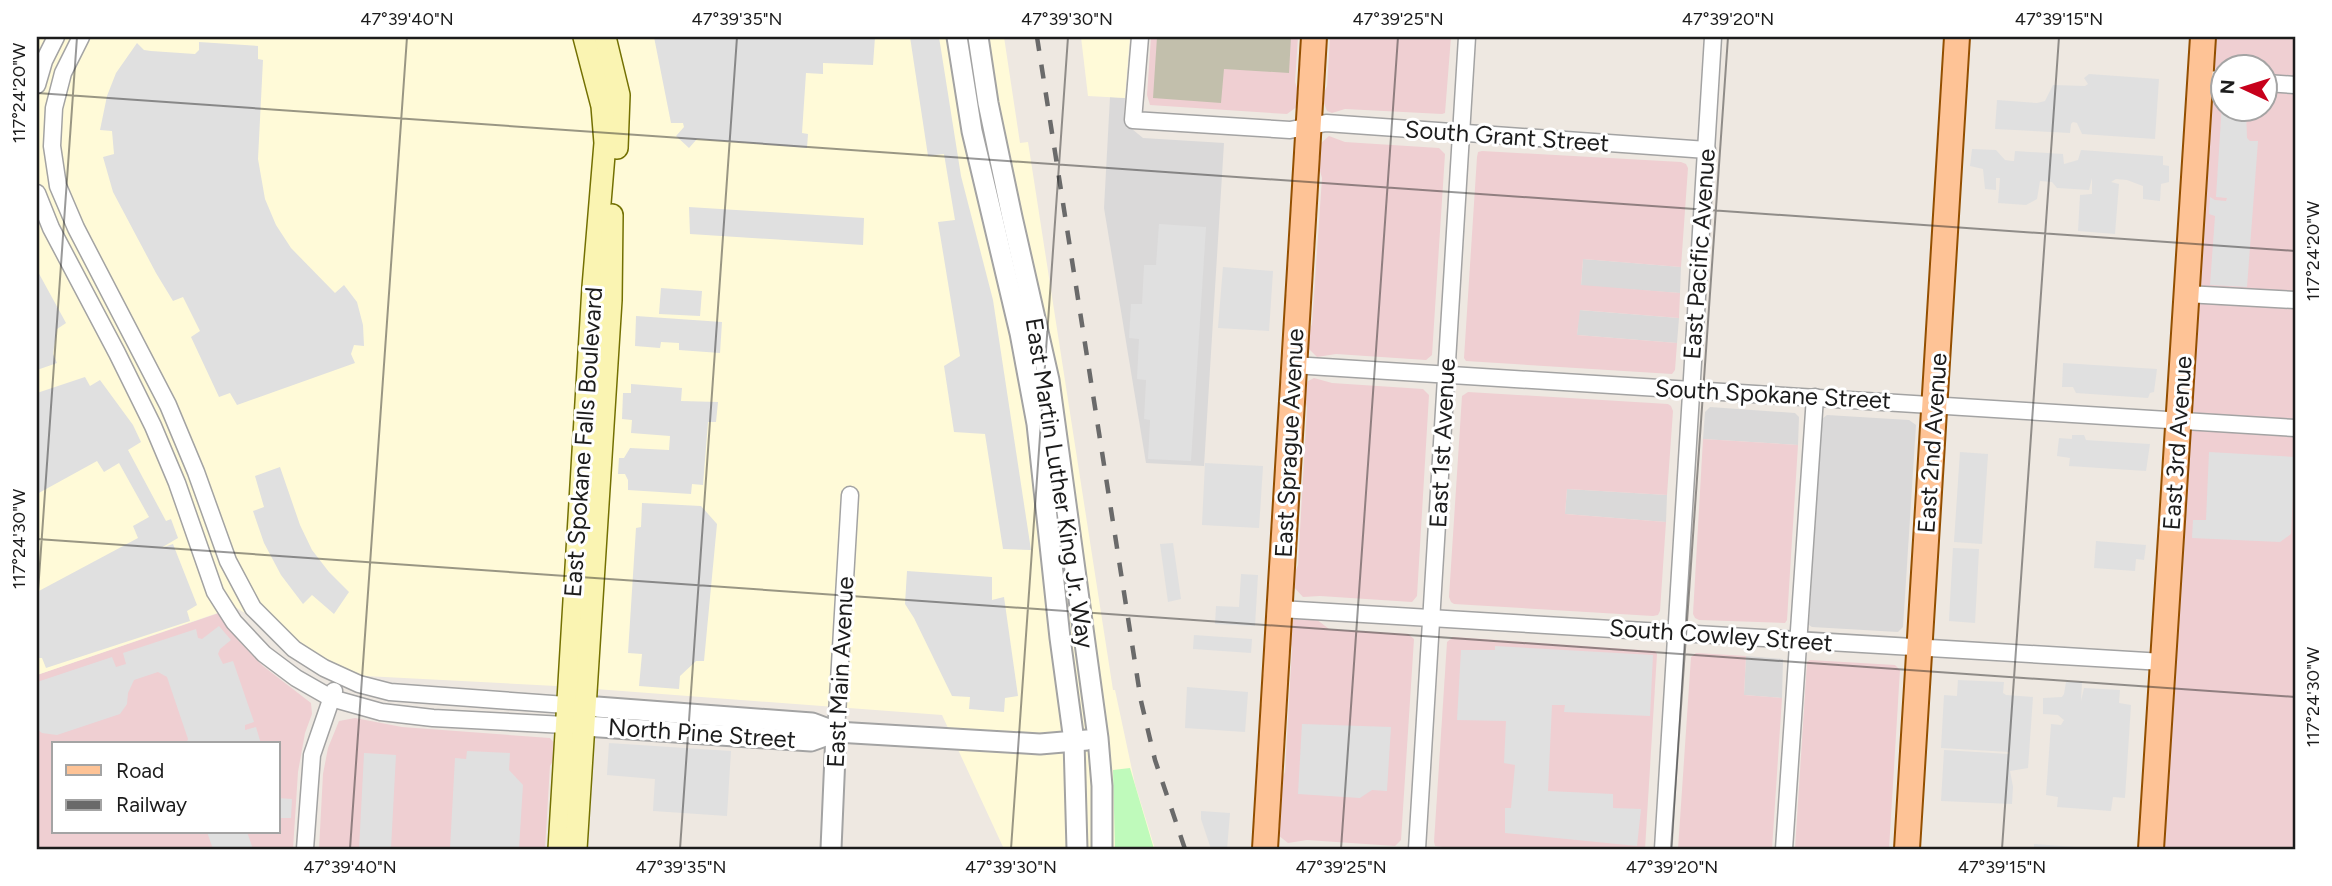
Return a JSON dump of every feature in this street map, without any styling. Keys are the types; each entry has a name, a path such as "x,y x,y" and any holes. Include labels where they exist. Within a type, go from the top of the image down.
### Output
{"main road":[{"name":"East Spokane Falls Boulevard","path":"576,849 575,715 593,287 605,143 602,106 584,37"},
{"name":"East Spokane Falls Boulevard","path":"559,849 575,715 611,300 612,211 619,95 605,37"},
{"name":"East Sprague Avenue","path":"1265,849 1314,37"},
{"name":"East 2nd Avenue","path":"1907,849 1957,37"},
{"name":"East 3rd Avenue","path":"2203,37 2210,70"},
{"name":"East 3rd Avenue","path":"2151,849 2186,294 2210,96"}],"street":[{"path":"37,85 44,61 56,37"},
{"path":"81,37 63,73 54,108 52,133 55,174 68,212 168,405 228,561 253,608 294,649 340,677 390,692 575,715"},
{"name":"East Martin Luther King Jr. Way","path":"957,37 972,131 1018,322 1032,399 1074,741 1077,849"},
{"name":"East Martin Luther King Jr. Way","path":"978,37 988,103 1049,380 1098,738 1102,786 1101,849"},
{"name":"South Grant Street","path":"1140,37 1133,120 1290,130 1326,123 1707,150"},
{"name":"East 1st Avenue","path":"1417,849 1467,37"},
{"name":"East Pacific Avenue","path":"1663,849 1713,37"},
{"path":"37,192 51,228 153,426 215,592 234,622 264,654 284,670 331,698 373,710 407,716 575,715"},
{"path":"2186,294 2295,300"},
{"path":"117,353 137,343"},
{"name":"South Spokane Street","path":"1293,365 2295,428"},
{"path":"1784,849 1815,397"},
{"name":"East Main Avenue","path":"831,849 850,495"},
{"path":"188,515 209,506"},
{"path":"234,622 253,608"},
{"name":"South Cowley Street","path":"1280,608 2162,662"},
{"path":"305,849 312,755 340,677"},
{"name":"North Pine Street","path":"575,715 812,723 836,732 1040,744 1098,738"}],"shaded area":[{"path":"39,37 1004,37 1020,143 1028,142 1113,690 1135,784 1155,849 1004,849 942,715 556,686 346,675 235,607 37,675"},
{"path":"654,37 875,37 873,65 823,63 823,74 806,73 802,133 808,134 807,148 697,139 689,148 676,136 684,127 683,123 671,123"},
{"path":"910,37 939,37 961,176 993,300 1031,550 1003,549 985,434 954,432 944,366 960,356 938,222 955,220 944,154 928,156"},
{"path":"1081,37 1130,37 1125,98 1088,96"},
{"path":"1151,37 1298,37 1295,82 1300,96 1298,106 1287,114 1150,105 1147,95"},
{"path":"1157,37 1291,37 1289,73 1224,69 1221,103 1153,98"},
{"path":"1330,37 1451,37 1445,113 1345,109 1332,113 1327,111 1322,98 1327,86"},
{"path":"2203,37 2295,37 2295,849 2151,849"},
{"path":"199,42 258,46 258,59 263,60 258,159 265,199 276,225 291,248 335,293 344,285 357,302 363,325 364,346 354,345 351,354 355,363 237,405 230,393 219,397 191,337 200,331 183,297 173,301 113,192 103,157 114,154 112,131 100,130 107,96 116,73 137,43 144,50 195,54 199,50"},
{"path":"2089,74 2159,79 2155,139 2082,134 2077,123 2073,122 2070,133 1995,129 1997,100 2037,103 2045,101 2053,85 2085,86 2088,84 2084,78"},
{"path":"1110,97 1125,98 1124,118 1127,125 1143,138 1224,143 1204,466 1146,463 1104,208"},
{"path":"2221,122 2246,122 2247,138 2250,141 2258,141 2247,287 2210,285 2215,216 2209,214 2210,197 2226,201 2227,198 2216,197"},
{"path":"1329,136 1345,142 1439,148 1445,154 1432,355 1426,360 1336,354 1317,357 1309,349 1307,337 1312,324 1322,178 1318,164 1320,144"},
{"path":"1972,149 1996,150 2005,160 2012,161 2015,151 2063,154 2064,164 2078,160 2081,150 2163,156 2163,165 2169,166 2169,182 2161,184 2160,201 2143,199 2143,186 2116,179 2111,182 2119,184 2115,234 2078,231 2080,195 2092,194 2092,178 2089,190 2057,188 2052,182 2040,181 2037,199 2026,205 1998,203 2000,178 1996,178 1996,190 1985,189 1983,169 1970,166"},
{"path":"1478,152 1686,164 1688,168 1681,267 1583,259 1581,285 1680,293 1679,318 1580,310 1577,335 1677,343 1675,370 1672,374 1466,361 1464,358 1477,157"},
{"path":"689,207 864,218 863,245 690,234"},
{"path":"1159,224 1206,227 1191,461 1148,459 1150,420 1144,419 1146,380 1137,379 1139,339 1129,338 1131,304 1142,304 1144,265 1156,265"},
{"path":"1583,259 1681,267 1680,293 1581,286"},
{"path":"1223,267 1273,271 1269,331 1218,328"},
{"path":"37,270 66,323 57,329 53,354 57,363 37,370"},
{"path":"661,288 702,291 700,316 659,314"},
{"path":"1579,310 1679,318 1677,343 1577,335"},
{"path":"636,316 722,322 720,353 679,350 679,343 661,342 660,348 635,346"},
{"path":"2063,363 2157,369 2154,392 2150,393 2148,398 2076,393 2073,387 2062,387"},
{"path":"85,377 90,386 100,380 133,425 141,442 128,450 166,521 171,519 178,538 161,548 173,544 197,605 187,611 190,621 46,668 42,658 37,655 37,592 138,538 133,526 149,517 119,463 104,472 97,461 37,494 37,393"},
{"path":"1314,378 1332,383 1423,389 1429,395 1417,596 1412,602 1303,597 1293,586 1292,579 1298,565 1307,408 1304,393 1308,381"},
{"path":"631,384 682,388 681,401 718,402 716,422 708,422 703,485 692,484 691,494 628,490 625,474 618,474 619,458 624,458 630,448 669,450 670,436 631,433 632,420 622,419 623,393 631,393"},
{"path":"1468,392 1671,406 1673,411 1667,495 1567,489 1565,514 1666,522 1658,615 1451,602 1449,597 1462,396"},
{"path":"1710,407 1795,413 1799,417 1798,445 1703,439 1705,412"},
{"path":"1827,415 1909,420 1916,425 1903,627 1898,632 1809,625 1822,419"},
{"path":"2072,435 2084,435 2086,440 2150,444 2146,471 2069,466 2070,458 2057,456 2059,438 2072,439"},
{"path":"1703,439 1798,445 1785,623 1699,620 1693,614"},
{"path":"1960,452 1988,454 1982,544 1954,542"},
{"path":"2209,452 2295,457 2291,534 2280,542 2192,538 2193,520 2206,520"},
{"path":"1205,463 1263,466 1259,528 1202,525"},
{"path":"280,467 300,525 312,550 349,592 334,614 312,595 303,604 281,575 264,543 253,511 264,507 255,476"},
{"path":"1567,489 1667,495 1666,522 1565,514"},
{"path":"642,503 701,506 717,524 704,661 696,661 680,676 679,689 639,686 642,654 628,653 636,528 641,527"},
{"path":"2096,541 2146,545 2144,560 2136,559 2135,571 2094,568"},
{"path":"1173,543 1181,599 1168,602 1160,544"},
{"path":"1953,548 1979,549 1975,623 1949,621"},
{"path":"907,571 992,577 992,600 1004,597 1018,696 1005,698 1004,712 969,709 970,697 952,696 905,604"},
{"path":"1241,574 1258,575 1255,626 1215,624 1216,606 1239,607"},
{"path":"219,613 237,639 263,666 311,703 312,714 305,733 298,772 293,849 37,849 37,675"},
{"path":"1300,616 1316,619 1329,629 1408,634 1414,639 1401,840 1395,846 1307,840 1288,843 1278,835 1276,829 1279,784 1285,772 1292,648 1288,633 1293,620"},
{"path":"219,626 231,640 218,654 223,664 233,661 254,722 245,725 245,730 256,727 260,742 187,742 167,677 158,672 134,680 128,693 127,704 120,714 57,735 42,733 37,729 37,682 112,657 116,667 126,664 123,653 196,629 198,638 202,639"},
{"path":"1194,635 1252,639 1251,653 1193,649"},
{"path":"1453,637 1655,651 1657,654 1645,849 1459,849 1435,846 1447,642"},
{"path":"1495,646 1653,655 1650,716 1564,712 1565,705 1552,705 1548,791 1613,794 1613,808 1641,809 1637,846 1505,833 1505,808 1511,808 1515,765 1504,763 1506,721 1457,720 1461,650 1495,650"},
{"path":"1696,653 1746,656 1744,695 1782,698 1772,849 1678,849 1691,657"},
{"path":"1746,656 1783,659 1782,698 1744,695"},
{"path":"1810,660 1895,665 1900,670 1889,849 1795,849 1807,662"},
{"path":"1958,680 2004,682 2003,693 2006,695 2033,697 2028,768 2010,771 2012,804 1941,801 1944,750 2009,754 1941,748 1944,695 1957,696"},
{"path":"2066,682 2082,682 2081,701 2084,688 2120,690 2119,703 2131,705 2125,798 2113,797 2111,811 2057,807 2058,797 2046,795 2051,724 2061,725 2064,720 2058,715 2043,714 2043,698 2062,697"},
{"path":"1187,687 1248,692 1245,732 1185,728"},
{"path":"355,718 402,727 550,738 556,745 556,756 550,766 545,849 319,849 323,774 328,748 339,721"},
{"path":"1302,724 1391,727 1387,791 1372,790 1360,798 1298,794"},
{"path":"609,743 731,751 727,816 653,811 655,779 607,775"},
{"path":"467,751 510,753 509,770 523,785 519,849 450,849 455,758 466,759"},
{"path":"364,753 396,755 391,849 359,849"},
{"path":"280,798 292,799 291,818 280,818"},
{"path":"1201,811 1230,813 1227,849 1211,849"},
{"path":"208,834 248,834 253,849 213,849"},
{"path":"2034,844 2105,849 2034,849"}],"green space":[{"path":"1130,768 1154,849 1115,849 1113,770"}],"railway":[{"path":"1037,37 1141,701 1155,760 1185,849"}]}
